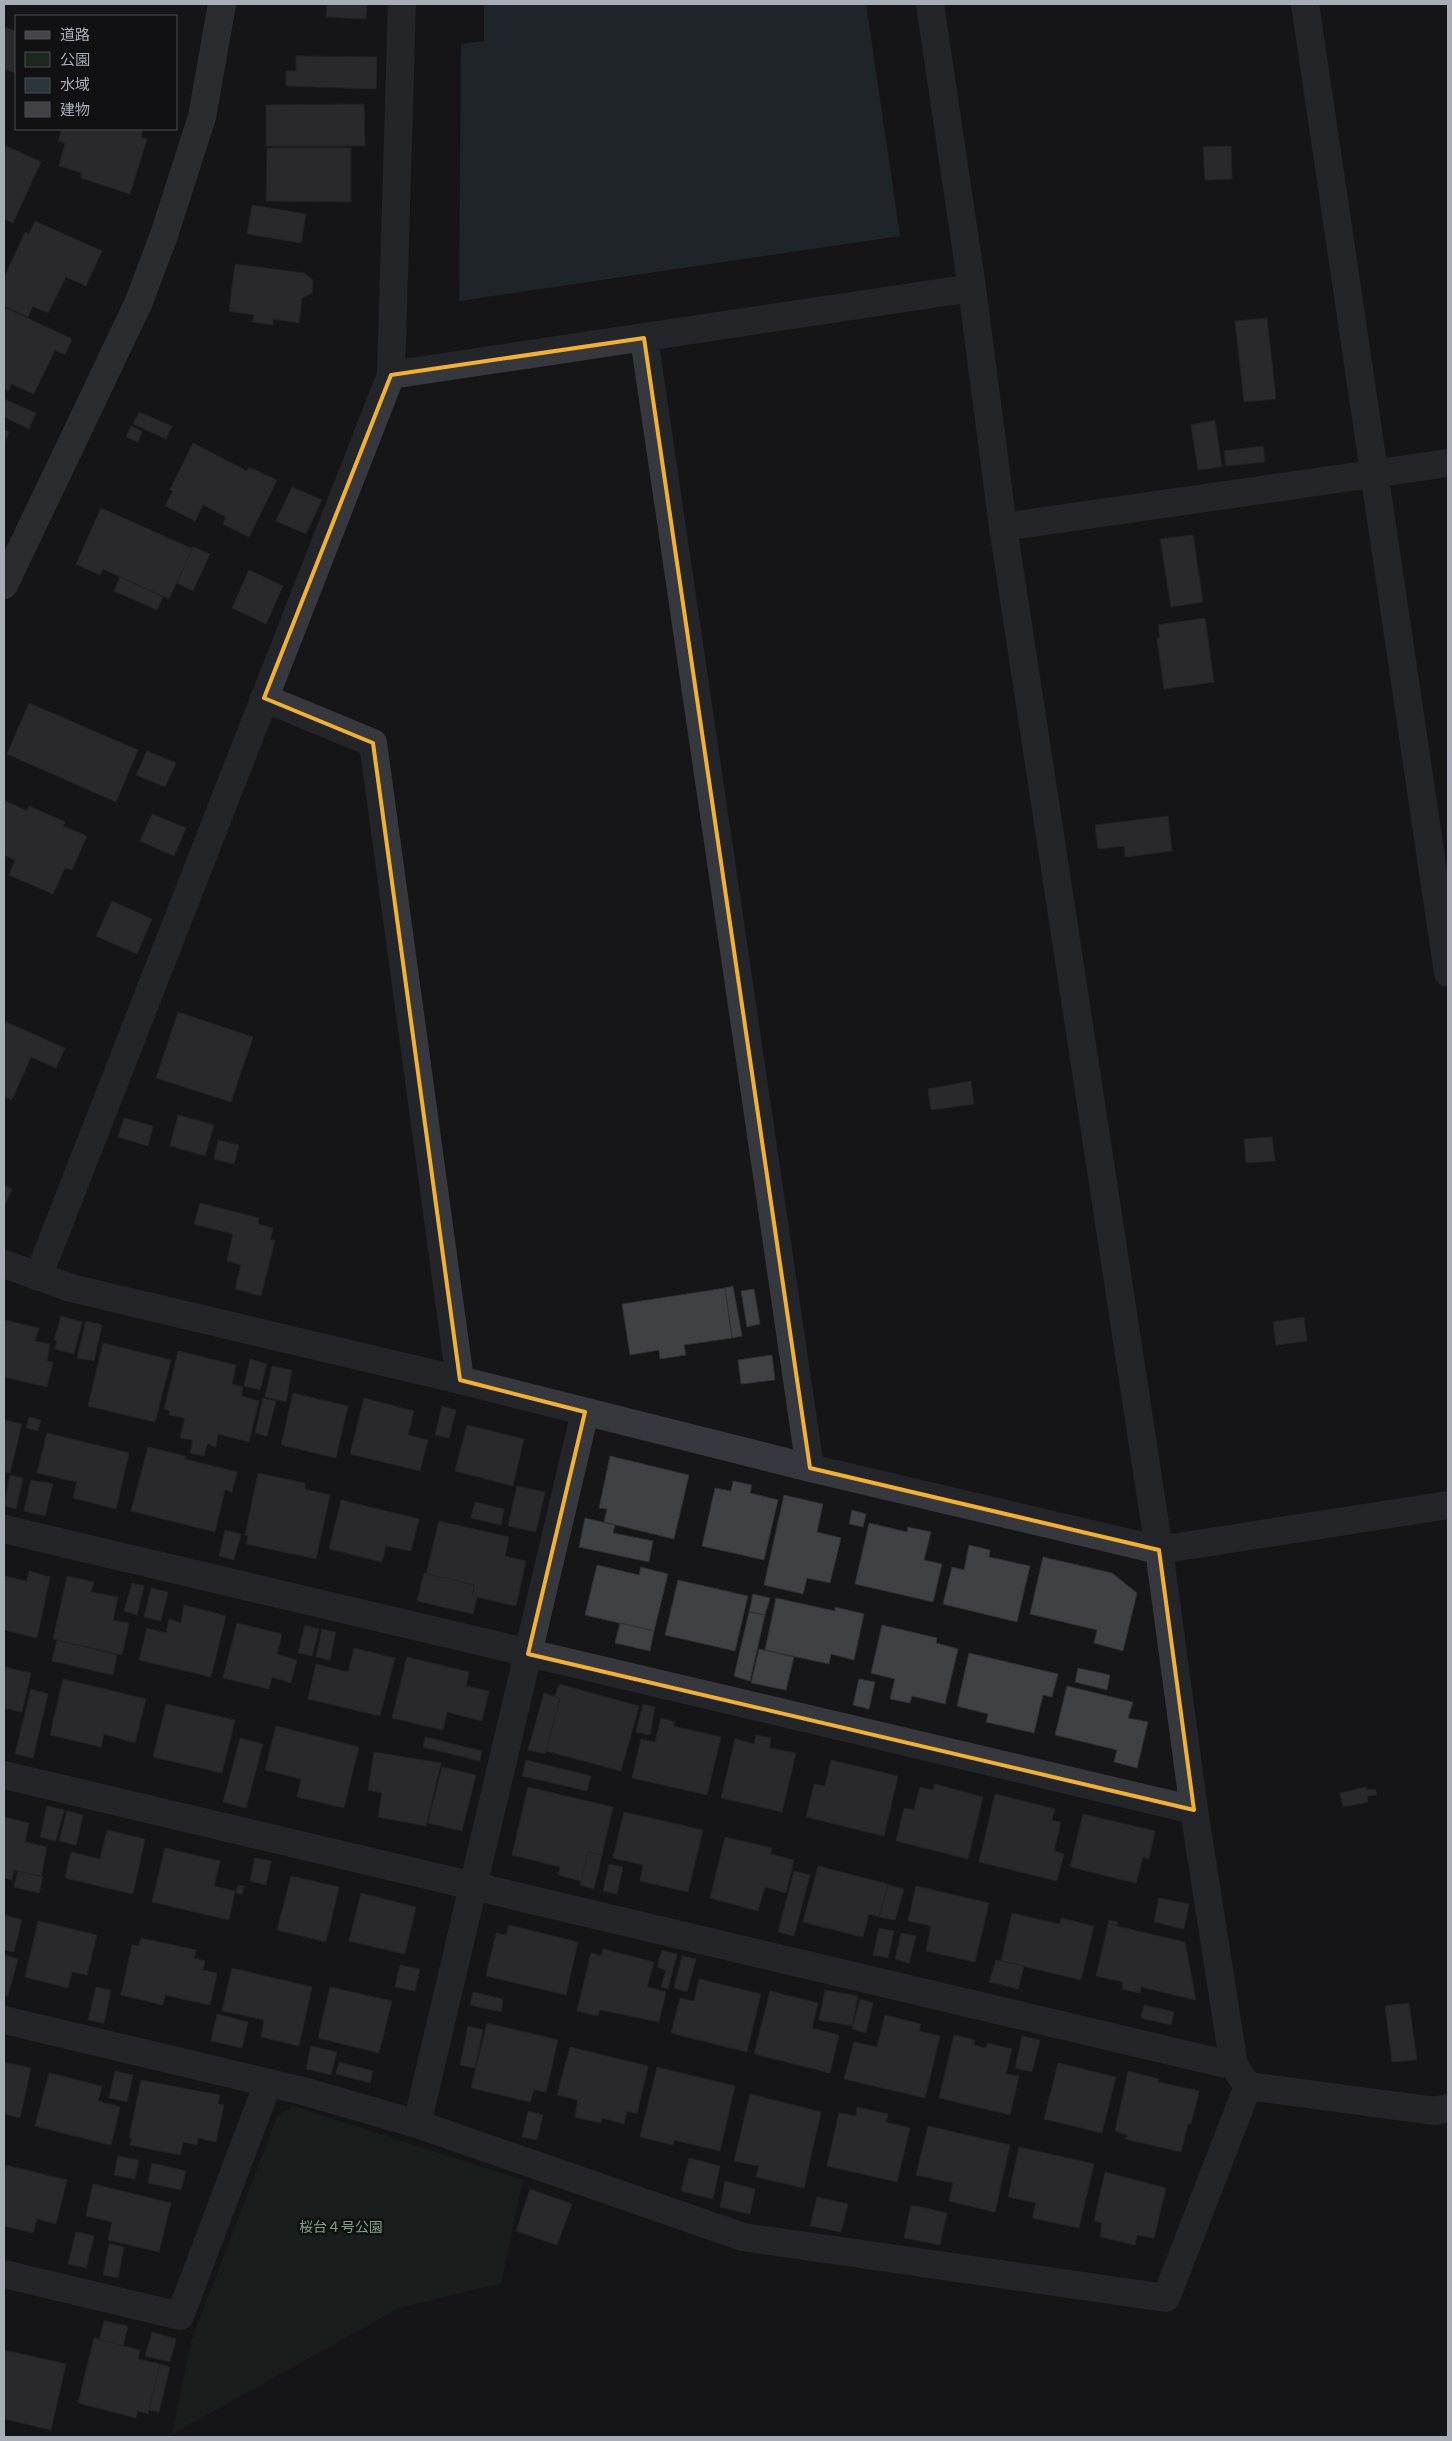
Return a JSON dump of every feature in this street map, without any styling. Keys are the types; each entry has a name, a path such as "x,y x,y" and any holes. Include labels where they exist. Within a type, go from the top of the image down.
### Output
{"street":[{"path":"4,585 138,304 164,235 202,117 222,4"},
{"path":"38,1278 391,375 402,4"},
{"path":"4,2020 303,2091 417,2124 743,2237 1166,2298 1241,2076 1194,1810 1158,1550 1003,527 972,288 930,4"},
{"path":"1305,4 1376,474 1448,973"},
{"path":"391,375 972,288"},
{"path":"644,338 810,1468"},
{"path":"1003,527 1448,463"},
{"path":"264,698 373,743 460,1380"},
{"path":"4,1264 38,1278 81,1291 460,1380 810,1468 1158,1550 1448,1505"},
{"path":"417,2124 475,1888 585,1412"},
{"path":"4,1528 528,1654 1194,1810"},
{"path":"4,1775 475,1888 1241,2076 1444,2116"},
{"path":"4,2274 180,2316 268,2083"}],"highlighted area":[{"path":"644,338 810,1468 1159,1550 1194,1810 528,1654 585,1412 460,1380 373,743 264,698 391,375"}],"green space":[{"name":"桜台４号公園","path":"293,2106 523,2180 501,2283 399,2308 172,2434 192,2339 277,2117"}],"water":[{"path":"484,4 866,4 900,236 459,301 461,44 484,41"}],"building":[{"path":"327,4 367,4 366,19 326,17"},
{"path":"4,27 15,31 15,73 4,69"},
{"path":"296,56 377,57 376,89 286,86 286,71 296,71"},
{"path":"364,104 365,146 266,146 266,105"},
{"path":"62,130 143,130 141,137 147,139 130,194 81,178 82,173 59,166 65,143 58,141"},
{"path":"4,145 41,162 13,223 4,219"},
{"path":"1231,146 1232,179 1205,180 1203,147"},
{"path":"267,148 351,148 351,202 266,201"},
{"path":"252,205 306,214 301,243 247,234"},
{"path":"35,221 102,251 86,286 66,277 48,313 33,306 28,317 4,306 4,278 25,232 29,234"},
{"path":"235,264 304,273 313,280 312,293 302,298 299,323 273,319 273,325 252,322 254,315 229,311"},
{"path":"4,307 72,339 65,355 55,350 34,394 11,384 9,391 4,388"},
{"path":"1267,318 1276,399 1244,402 1235,321"},
{"path":"4,399 36,413 29,429 4,417"},
{"path":"139,412 172,426 166,439 133,424"},
{"path":"1215,420 1222,467 1198,470 1191,425"},
{"path":"131,426 142,431 138,442 126,437"},
{"path":"4,430 9,432 4,444"},
{"path":"193,443 247,471 249,467 277,480 249,537 223,524 226,517 203,505 195,521 165,506 173,491 170,490"},
{"path":"1263,446 1265,462 1226,466 1224,451"},
{"path":"292,487 322,500 306,534 276,521"},
{"path":"101,508 193,549 169,599 103,569 100,575 76,564"},
{"path":"1193,535 1203,602 1171,607 1160,539"},
{"path":"193,547 210,554 193,591 177,583"},
{"path":"249,570 283,586 266,624 232,608"},
{"path":"120,577 163,597 157,610 114,591"},
{"path":"1205,618 1214,682 1164,689 1157,638 1160,638 1158,625"},
{"path":"29,703 138,750 116,802 7,754"},
{"path":"147,751 176,763 165,787 136,775"},
{"path":"4,800 27,811 29,806 65,822 63,826 87,836 72,870 65,868 53,894 9,875 15,860 4,855"},
{"path":"152,814 186,828 174,856 140,841"},
{"path":"1168,816 1172,851 1125,857 1124,846 1098,849 1095,825"},
{"path":"112,901 152,919 137,954 96,936"},
{"path":"178,1012 253,1037 231,1102 156,1078"},
{"path":"6,1022 65,1048 56,1068 31,1057 12,1100 4,1097 4,1027"},
{"path":"971,1081 974,1104 931,1110 928,1089"},
{"path":"178,1115 214,1125 205,1156 170,1146"},
{"path":"124,1118 153,1126 148,1146 118,1137"},
{"path":"1272,1137 1275,1161 1246,1163 1244,1139"},
{"path":"218,1140 239,1145 234,1164 214,1159"},
{"path":"4,1185 12,1189 4,1207"},
{"path":"200,1203 259,1218 258,1224 273,1228 270,1240 275,1240 261,1296 235,1289 241,1265 227,1261 233,1234 194,1224"},
{"path":"733,1286 742,1336 732,1338 725,1288"},
{"path":"725,1288 732,1338 684,1345 686,1355 660,1359 659,1350 630,1355 622,1304"},
{"path":"754,1289 760,1324 747,1327 741,1291"},
{"path":"61,1316 82,1322 74,1354 55,1349 57,1341 54,1340"},
{"path":"1304,1317 1307,1341 1276,1345 1273,1322"},
{"path":"4,1320 39,1328 35,1341 50,1344 47,1361 53,1362 47,1387 4,1377"},
{"path":"86,1321 102,1325 94,1361 77,1358"},
{"path":"103,1343 171,1360 155,1422 88,1406"},
{"path":"178,1351 236,1365 232,1384 243,1387 241,1396 259,1401 249,1442 218,1434 216,1447 207,1444 204,1456 190,1453 193,1440 180,1438 185,1418 169,1415 170,1411 164,1409"},
{"path":"772,1355 775,1380 741,1384 738,1360"},
{"path":"250,1359 267,1364 260,1390 244,1386"},
{"path":"272,1366 292,1370 286,1402 265,1397"},
{"path":"293,1393 348,1406 336,1458 281,1445"},
{"path":"263,1398 276,1401 267,1436 255,1433"},
{"path":"364,1398 414,1411 408,1435 428,1440 420,1471 350,1454"},
{"path":"442,1406 456,1410 449,1438 435,1435"},
{"path":"29,1417 41,1420 38,1431 26,1428"},
{"path":"4,1420 22,1424 10,1473 4,1472"},
{"path":"467,1425 524,1439 513,1486 455,1471"},
{"path":"47,1433 129,1453 116,1509 73,1498 77,1482 37,1473"},
{"path":"148,1447 186,1456 185,1459 237,1472 232,1492 225,1490 215,1532 131,1511"},
{"path":"610,1456 689,1475 674,1539 604,1522 607,1509 599,1508"},
{"path":"258,1473 305,1483 305,1489 330,1495 316,1559 246,1544 248,1536 245,1535"},
{"path":"10,1475 23,1478 16,1509 4,1506"},
{"path":"31,1480 53,1484 45,1516 24,1511"},
{"path":"733,1481 752,1485 750,1493 778,1500 764,1560 702,1546 715,1488 731,1491"},
{"path":"517,1486 545,1492 536,1532 508,1526"},
{"path":"784,1495 823,1504 817,1532 841,1538 830,1583 807,1578 803,1594 764,1585"},
{"path":"341,1500 419,1519 411,1551 386,1546 382,1562 329,1549"},
{"path":"475,1502 504,1509 501,1525 471,1518"},
{"path":"852,1510 866,1514 863,1527 849,1524"},
{"path":"585,1518 615,1525 613,1533 653,1541 649,1562 579,1547"},
{"path":"439,1521 509,1537 505,1556 526,1561 516,1606 472,1596 474,1585 426,1574"},
{"path":"869,1523 907,1532 908,1527 931,1532 924,1560 942,1564 933,1602 855,1584"},
{"path":"225,1530 241,1534 234,1560 219,1556"},
{"path":"969,1545 990,1550 989,1557 1030,1566 1017,1622 943,1604 952,1567 964,1570"},
{"path":"1043,1557 1112,1573 1137,1593 1123,1651 1094,1643 1097,1630 1030,1614"},
{"path":"597,1565 639,1575 641,1567 668,1574 654,1631 585,1615"},
{"path":"29,1571 50,1577 37,1638 4,1630 4,1576 27,1581"},
{"path":"424,1573 474,1585 472,1596 477,1597 473,1614 417,1601"},
{"path":"67,1576 94,1582 91,1592 118,1597 113,1620 129,1623 122,1655 53,1639"},
{"path":"678,1580 748,1596 735,1651 665,1635"},
{"path":"132,1583 144,1586 137,1615 124,1611"},
{"path":"151,1588 168,1592 161,1621 144,1617"},
{"path":"753,1594 770,1598 765,1615 749,1612"},
{"path":"776,1598 835,1611 835,1607 864,1614 854,1660 831,1654 829,1664 765,1650"},
{"path":"184,1605 226,1616 211,1677 139,1660 147,1628 166,1633 169,1619 181,1623"},
{"path":"749,1612 765,1615 750,1681 734,1676"},
{"path":"237,1623 282,1634 277,1654 297,1660 291,1683 272,1677 269,1689 223,1678"},
{"path":"620,1623 654,1631 650,1651 615,1643"},
{"path":"305,1625 319,1629 312,1656 298,1653"},
{"path":"882,1625 937,1638 936,1643 958,1649 945,1704 912,1696 910,1703 890,1699 895,1679 871,1673"},
{"path":"322,1629 336,1632 330,1660 316,1657"},
{"path":"57,1640 117,1655 113,1675 52,1661"},
{"path":"354,1648 395,1658 380,1716 308,1699 316,1664 348,1672"},
{"path":"759,1649 794,1657 786,1690 751,1683"},
{"path":"969,1653 1058,1674 1052,1697 1043,1695 1034,1733 986,1722 988,1714 957,1706"},
{"path":"407,1657 469,1672 466,1686 489,1691 482,1721 447,1712 443,1730 392,1718"},
{"path":"4,1667 31,1673 22,1712 4,1708"},
{"path":"1078,1668 1110,1675 1107,1690 1075,1682"},
{"path":"63,1679 146,1699 135,1743 104,1734 101,1747 50,1735"},
{"path":"859,1679 875,1682 869,1709 853,1705"},
{"path":"559,1684 639,1706 621,1771 546,1751 560,1698 555,1696"},
{"path":"1067,1686 1133,1702 1128,1718 1148,1722 1137,1768 1114,1762 1117,1750 1055,1735"},
{"path":"31,1689 48,1694 33,1758 15,1754"},
{"path":"544,1693 560,1698 545,1754 528,1750"},
{"path":"166,1704 235,1720 222,1773 153,1757"},
{"path":"643,1704 655,1707 650,1735 636,1732"},
{"path":"661,1718 675,1722 673,1726 721,1737 707,1795 632,1778 641,1739 655,1742"},
{"path":"276,1726 359,1747 344,1808 297,1797 301,1779 265,1770"},
{"path":"756,1735 771,1738 769,1748 796,1753 782,1812 721,1798 735,1739 754,1744"},
{"path":"425,1737 482,1751 480,1761 423,1747"},
{"path":"240,1738 263,1744 246,1808 223,1802"},
{"path":"374,1752 441,1763 426,1826 378,1817 382,1793 368,1790"},
{"path":"526,1760 591,1776 587,1791 522,1776"},
{"path":"831,1760 898,1776 884,1836 806,1817 814,1784 825,1786"},
{"path":"442,1767 476,1775 462,1831 428,1823"},
{"path":"935,1784 983,1797 968,1859 896,1841 904,1808 914,1810 920,1787 933,1790"},
{"path":"528,1787 613,1807 602,1855 588,1852 581,1881 558,1875 560,1867 512,1855"},
{"path":"1366,1787 1366,1790 1375,1789 1377,1795 1367,1796 1368,1802 1343,1807 1340,1793"},
{"path":"995,1794 1055,1809 1052,1820 1061,1822 1054,1851 1064,1854 1057,1881 979,1862"},
{"path":"47,1806 64,1810 56,1841 40,1837"},
{"path":"67,1811 83,1815 76,1845 59,1841"},
{"path":"624,1812 703,1830 688,1892 640,1881 643,1865 613,1858"},
{"path":"1083,1814 1155,1831 1149,1859 1143,1857 1136,1883 1070,1867"},
{"path":"4,1817 29,1823 25,1842 47,1847 41,1877 14,1870 12,1880 4,1878"},
{"path":"107,1830 145,1839 133,1894 65,1878 71,1852 100,1859"},
{"path":"725,1837 772,1848 770,1854 794,1860 786,1893 765,1887 758,1911 710,1898"},
{"path":"165,1848 220,1861 214,1886 235,1891 229,1920 152,1902"},
{"path":"588,1852 602,1855 594,1889 580,1885"},
{"path":"255,1858 271,1861 266,1885 250,1881"},
{"path":"609,1864 623,1867 617,1894 603,1891"},
{"path":"818,1866 888,1884 879,1917 869,1914 863,1937 803,1922"},
{"path":"18,1871 43,1877 39,1893 14,1887"},
{"path":"794,1871 810,1875 794,1936 778,1932"},
{"path":"291,1876 339,1887 326,1942 277,1930"},
{"path":"238,1885 244,1886 242,1894 236,1893"},
{"path":"888,1885 904,1889 895,1920 879,1917"},
{"path":"916,1886 989,1903 975,1962 926,1951 931,1926 908,1921"},
{"path":"361,1893 416,1907 405,1954 349,1941"},
{"path":"1159,1898 1189,1904 1184,1929 1154,1922"},
{"path":"1012,1913 1060,1924 1061,1918 1094,1926 1081,1980 1001,1961"},
{"path":"4,1915 22,1920 14,1952 4,1950"},
{"path":"1109,1920 1118,1922 1117,1926 1108,1924"},
{"path":"38,1921 97,1935 87,1975 72,1972 68,1988 25,1977"},
{"path":"1108,1924 1185,1942 1196,2000 1141,1987 1140,1993 1122,1989 1123,1982 1096,1976"},
{"path":"509,1925 578,1942 566,1995 486,1976 496,1933 506,1935"},
{"path":"879,1928 894,1931 888,1958 873,1955"},
{"path":"901,1933 916,1936 909,1963 895,1959"},
{"path":"141,1938 196,1950 194,1958 205,1961 203,1970 217,1973 210,2005 165,1995 163,2005 121,1995 132,1945 139,1946"},
{"path":"603,1949 654,1962 647,1987 666,1992 659,2022 600,2010 598,2016 577,2011 591,1953 602,1956"},
{"path":"662,1950 677,1954 668,1989 661,1987 666,1970 657,1967"},
{"path":"4,1955 18,1959 8,1996 4,1995"},
{"path":"682,1956 696,1959 687,1992 674,1988"},
{"path":"996,1960 1024,1966 1018,1989 989,1982"},
{"path":"400,1965 420,1969 415,1991 395,1987"},
{"path":"232,1968 312,1987 299,2046 261,2037 264,2020 222,2011"},
{"path":"699,1979 761,1994 747,2052 671,2033 680,1998 694,2001"},
{"path":"96,1987 111,1990 104,2023 88,2020"},
{"path":"330,1987 392,2001 379,2053 318,2038"},
{"path":"825,1990 858,1996 852,2026 819,2020"},
{"path":"770,1991 818,2003 812,2028 839,2035 830,2073 754,2054"},
{"path":"473,1992 503,1999 501,2012 470,2005"},
{"path":"860,1999 873,2003 866,2033 852,2029"},
{"path":"1409,2003 1417,2060 1392,2062 1385,2006"},
{"path":"1144,2005 1174,2012 1171,2025 1141,2018"},
{"path":"217,2014 248,2022 242,2048 211,2041"},
{"path":"885,2015 921,2024 919,2031 940,2036 925,2098 844,2079 854,2042 877,2047"},
{"path":"487,2023 558,2040 546,2092 534,2090 530,2102 471,2088"},
{"path":"468,2026 483,2030 475,2068 460,2065"},
{"path":"954,2035 975,2040 974,2045 986,2048 987,2043 1012,2049 1006,2074 1019,2076 1010,2115 939,2098"},
{"path":"1022,2036 1040,2040 1032,2072 1015,2068"},
{"path":"311,2046 337,2052 331,2075 306,2069"},
{"path":"570,2047 648,2066 637,2114 627,2111 624,2124 602,2118 601,2123 575,2117 578,2100 557,2095"},
{"path":"4,2062 31,2068 20,2118 4,2114"},
{"path":"339,2062 373,2071 370,2083 336,2074"},
{"path":"1058,2063 1116,2077 1102,2133 1044,2119"},
{"path":"657,2067 735,2086 720,2151 674,2140 673,2145 640,2137"},
{"path":"115,2071 133,2075 127,2102 109,2098"},
{"path":"1128,2071 1159,2079 1158,2082 1199,2091 1191,2124 1188,2124 1181,2152 1125,2139 1127,2135 1115,2131"},
{"path":"49,2073 102,2086 98,2101 120,2107 111,2145 35,2126"},
{"path":"141,2080 220,2095 218,2104 224,2105 216,2142 198,2138 197,2145 183,2142 180,2155 130,2145 132,2138 129,2138"},
{"path":"750,2094 821,2112 804,2188 756,2177 759,2166 734,2161"},
{"path":"857,2107 888,2114 886,2122 910,2128 897,2182 827,2166 839,2113 856,2116"},
{"path":"528,2111 543,2115 537,2140 522,2137"},
{"path":"928,2126 1010,2145 995,2212 949,2201 953,2183 916,2175"},
{"path":"1019,2147 1094,2164 1079,2228 1032,2218 1036,2203 1008,2197"},
{"path":"118,2156 139,2160 135,2179 114,2175"},
{"path":"689,2158 720,2166 713,2199 681,2191"},
{"path":"152,2163 186,2171 181,2190 148,2183"},
{"path":"6,2165 67,2180 56,2224 37,2219 33,2233 4,2226 4,2174"},
{"path":"1105,2172 1166,2188 1154,2238 1137,2235 1135,2245 1100,2237 1102,2223 1094,2221"},
{"path":"725,2181 755,2189 750,2214 720,2207"},
{"path":"93,2184 171,2203 159,2252 108,2240 112,2222 86,2216"},
{"path":"530,2189 572,2204 557,2245 516,2231"},
{"path":"817,2197 848,2204 841,2232 810,2226"},
{"path":"911,2205 947,2213 940,2245 904,2238"},
{"path":"76,2232 94,2236 86,2268 68,2264"},
{"path":"109,2244 124,2247 118,2278 103,2275"},
{"path":"104,2321 128,2326 123,2346 99,2340"},
{"path":"152,2332 176,2339 170,2362 145,2356"},
{"path":"94,2338 140,2350 138,2359 160,2364 148,2414 138,2411 136,2418 78,2403"},
{"path":"4,2350 66,2364 51,2430 4,2419"},
{"path":"160,2364 170,2367 159,2412 149,2410"}]}
